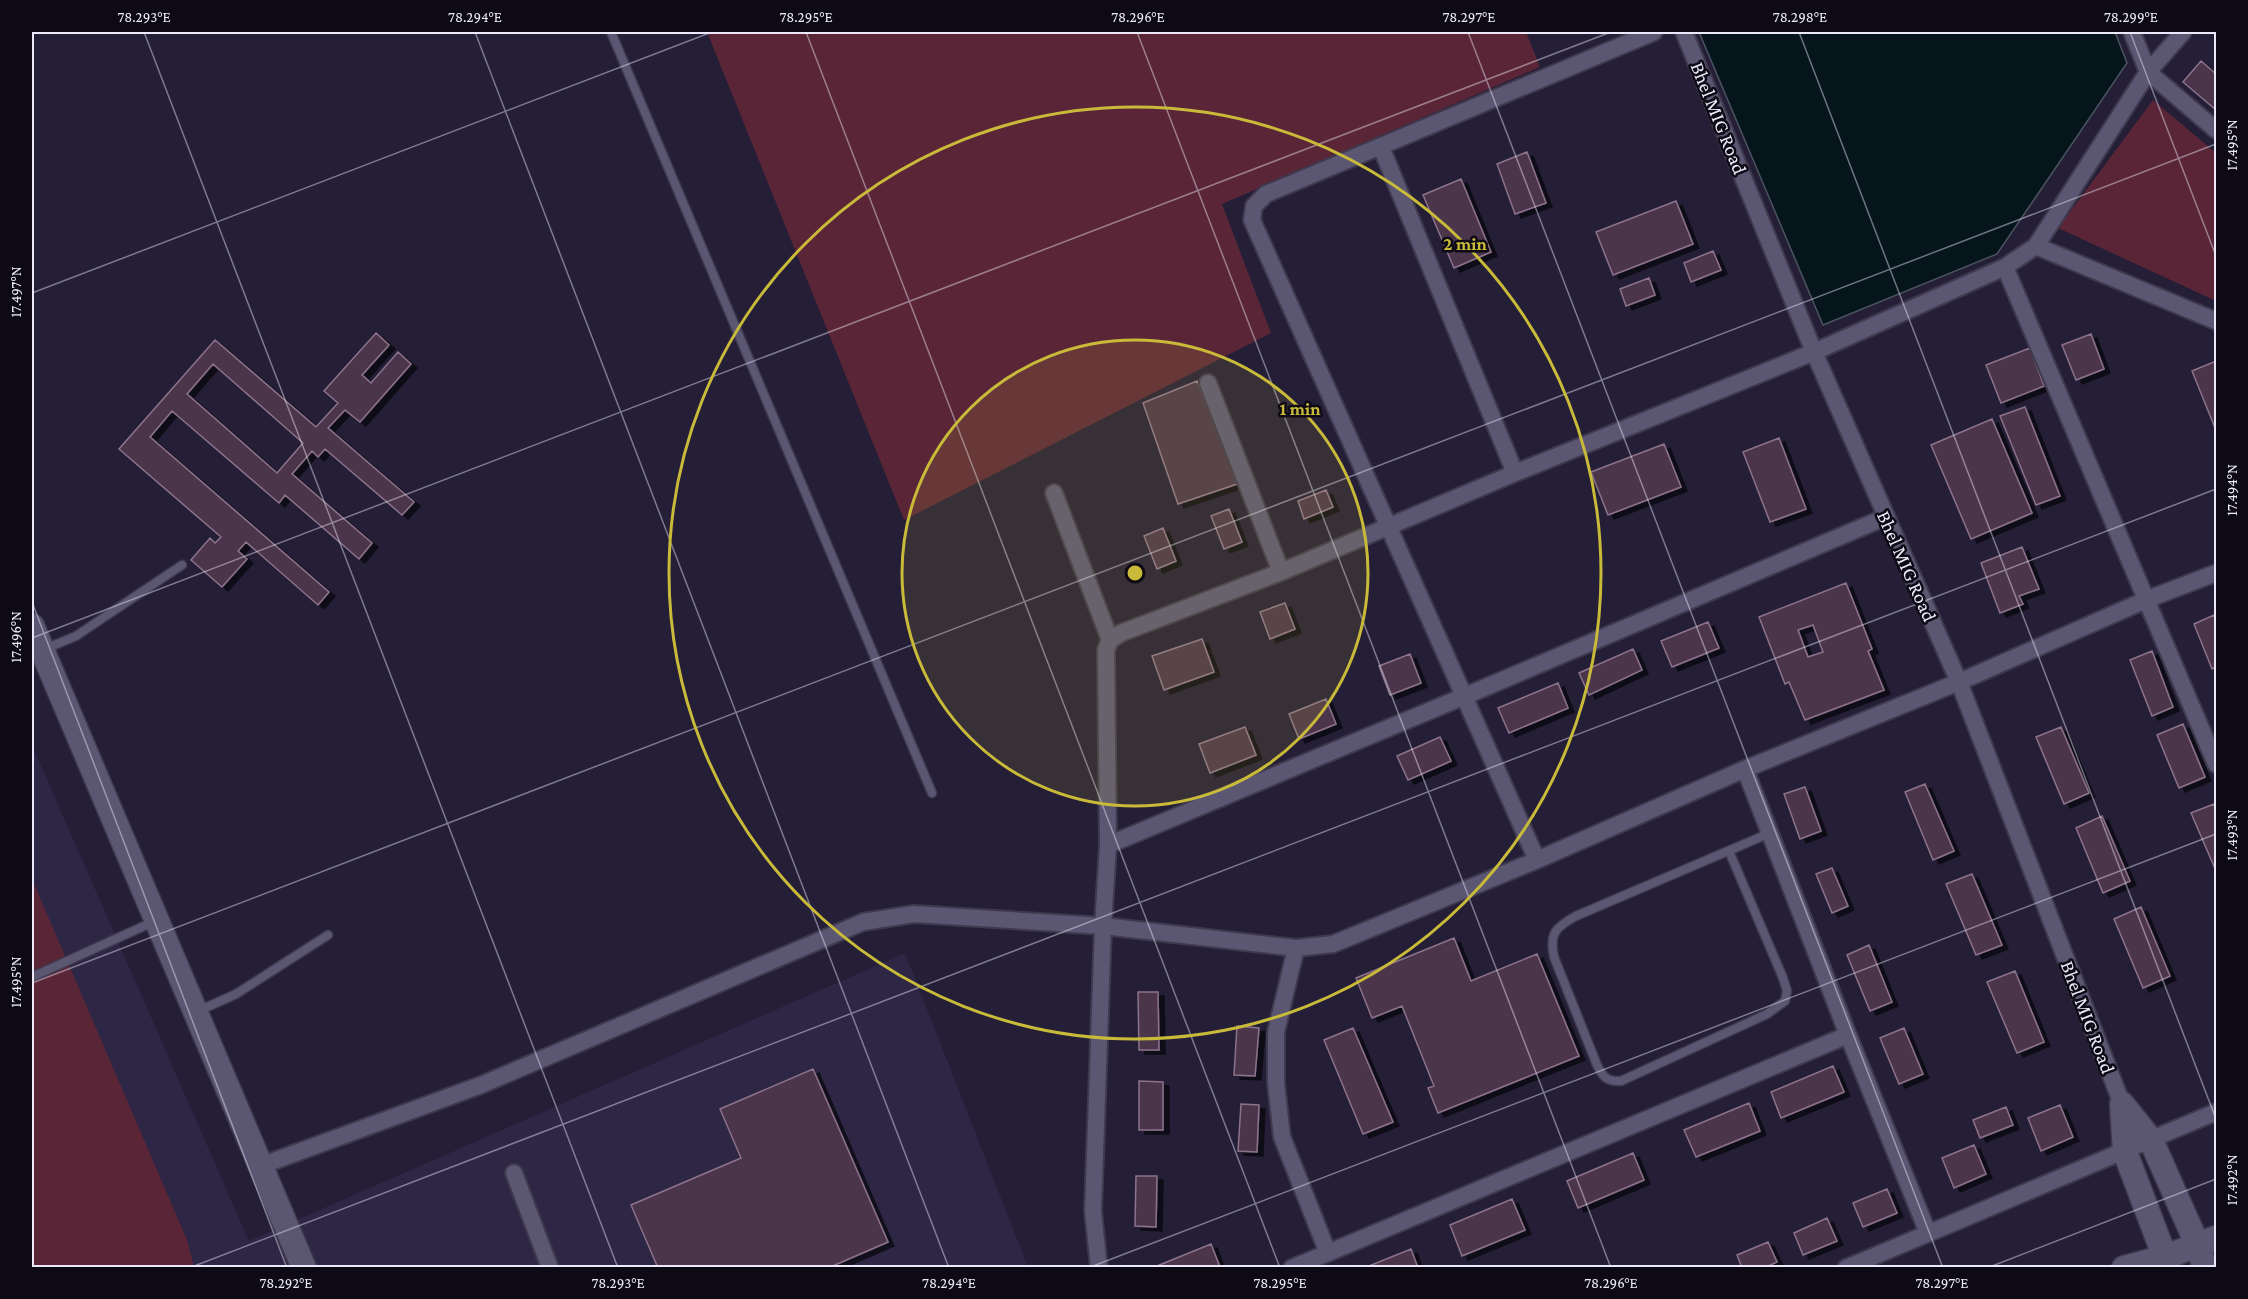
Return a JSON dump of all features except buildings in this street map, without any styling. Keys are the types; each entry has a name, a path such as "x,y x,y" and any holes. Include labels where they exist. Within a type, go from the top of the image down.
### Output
{"street":[{"path":"1538,860 1252,220 1254,206 1266,194 1654,32"},
{"name":"Bhel MIG Road","path":"1684,32 1814,352 1959,682 2122,1104 2125,1152 2167,1262"},
{"path":"2132,32 2148,72 2217,130"},
{"path":"1099,1268 1093,1211 1108,845 1106,650 1110,640 1121,633 1281,572 1814,352 2005,267 2036,246 2148,72 2183,32"},
{"path":"1380,147 1515,474"},
{"path":"2036,246 2217,321"},
{"path":"2005,267 2217,764"},
{"path":"1208,383 1281,572"},
{"path":"1054,493 1110,640"},
{"path":"1108,845 1886,517"},
{"path":"260,1166 482,1085 863,922 915,914 1103,926 1296,948 1333,944 1538,860 1745,769 1959,682 2148,599 2217,573"},
{"path":"32,626 304,1268"},
{"path":"1745,769 1928,1233"},
{"path":"1296,948 1276,1032 1276,1083 1282,1137 1328,1252"},
{"path":"1292,1268 1848,1035"},
{"name":"Bhel MIG Road","path":"2122,1104 2151,1140 2206,1250"},
{"path":"1846,1268 2217,1113"},
{"path":"514,1173 550,1268"},
{"path":"2124,1268 2167,1262 2206,1250"}],"lane":[{"path":"611,32 933,794"},
{"path":"42,651 76,636 182,565"},
{"path":"1729,851 1783,978 1787,991 1785,1001 1767,1014 1621,1081 1610,1082 1602,1076 1597,1065 1554,957 1551,942 1555,932 1562,924 1576,916 1770,833"},
{"path":"32,977 156,921"},
{"path":"195,1012 236,994 328,936"}],"shaded area":[{"path":"707,32 1526,32 1540,67 1222,204 1271,333 904,520"},
{"path":"1699,32 2115,32 2127,63 1997,254 1823,325"},
{"path":"2153,100 2216,153 2216,301 2058,228"},
{"path":"32,745 249,1241 905,953 1028,1267 32,1267"},
{"path":"32,879 187,1240 194,1267 32,1267"}]}
